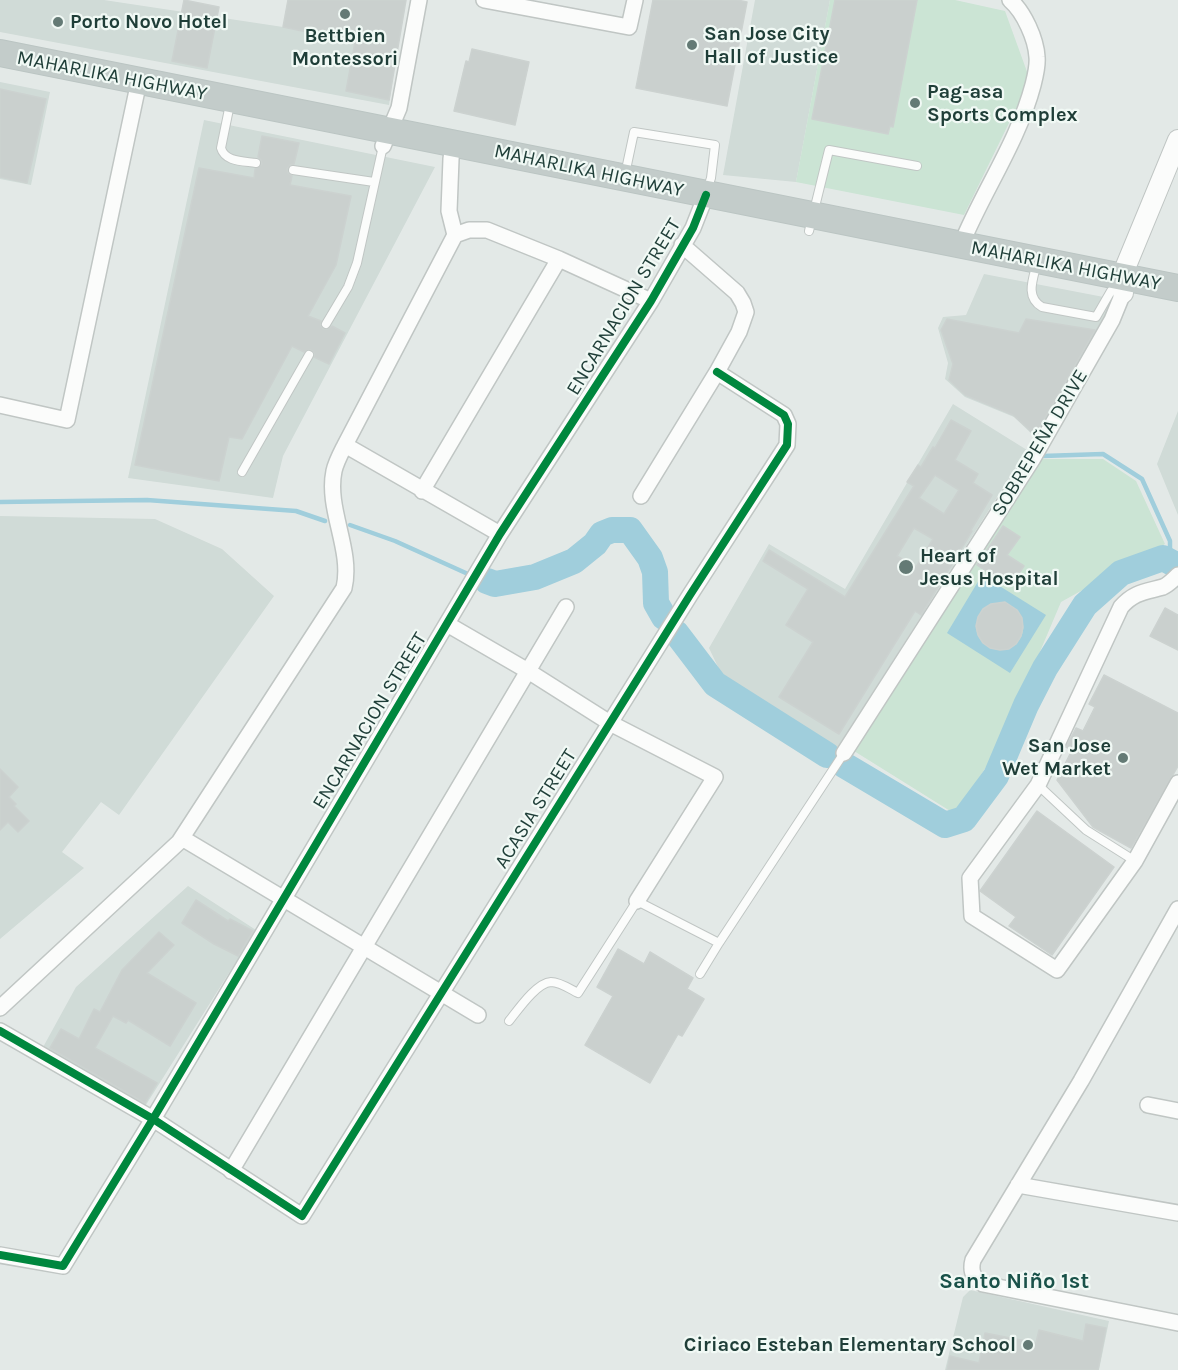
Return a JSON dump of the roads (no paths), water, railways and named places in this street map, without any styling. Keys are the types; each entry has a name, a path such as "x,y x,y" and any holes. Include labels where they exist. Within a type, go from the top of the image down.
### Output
{"highway":[{"name":"MAHARLIKA HIGHWAY","path":"0,53 137,89 1036,268 1118,287 1178,305"},
{"name":"MAHARLIKA HIGHWAY","path":"0,70 137,89"},
{"name":"MAHARLIKA HIGHWAY","path":"452,151 622,177 703,202"},
{"name":"MAHARLIKA HIGHWAY","path":"811,224 961,245 1036,268"},
{"name":"MAHARLIKA HIGHWAY","path":"1118,287 1178,288"}],"street":[{"path":"387,139 399,108 419,0"},
{"path":"484,0 551,6 629,27 635,0"},
{"path":"961,245 1026,112 1034,79 1037,58 1028,25 1018,7 1010,0"},
{"path":"0,405 67,420 137,89"},
{"path":"1118,287 1178,140"},
{"path":"0,1008 182,838 344,588 345,573 333,489 334,472 345,445 455,236 449,211 452,151"},
{"name":"ENCARNACION STREET","path":"0,1254 63,1266 153,1119 500,534 651,301 693,228 703,202"},
{"path":"455,236 473,230 487,230 559,259 651,301"},
{"path":"641,496 717,372 744,321 746,312 737,293 682,245"},
{"path":"422,491 559,259"},
{"name":"SOBREPEÑA DRIVE","path":"844,753 1032,460 1112,320 1118,287"},
{"name":"ACASIA STREET","path":"231,1170 302,1216 787,445 788,424 784,415 717,372"},
{"path":"345,445 500,534"},
{"path":"1178,575 1164,587 1148,589 1132,597 1121,607 1038,785 970,879 972,916 1057,970 1135,861 1178,783"},
{"path":"0,1031 153,1119 231,1170 566,607"},
{"path":"447,624 528,671 610,723 716,777 637,901"},
{"path":"182,838 478,1015"},
{"path":"1178,909 1081,1081 973,1260 972,1271 979,1282 1178,1323"},
{"path":"1148,1105 1178,1111"},
{"path":"1018,1185 1178,1213"}],"lane":[{"path":"229,108 221,148 223,154 227,158 256,164"},
{"path":"622,177 634,132 715,145 711,178 703,202"},
{"path":"326,324 348,287 357,263 374,182 387,139"},
{"path":"811,224 829,150 917,166"},
{"path":"293,170 374,182"},
{"path":"242,472 309,355"},
{"path":"700,974 844,753"},
{"path":"1038,785 1086,830 1135,861"},
{"path":"509,1022 539,987 550,982 563,985 578,993 637,901 719,943"}],"water":[{"path":"982,575 1046,615 1010,673 947,633","holes":["1000,603 1019,615 1023,631 1014,646 1005,650 995,649 980,639 977,621 991,606"]}],"waterway":[{"path":"1043,456 1103,454 1142,479 1170,541 1170,562"},
{"path":"0,502 147,500 296,511 325,521"},
{"path":"350,525 395,541 468,574"},
{"path":"487,581 495,584 535,577 574,561 595,544 602,534 612,530 630,530 650,558 655,572 656,603 664,617"},
{"path":"844,765 945,825 964,819 996,776 1026,705 1045,668 1085,605 1121,573 1163,558 1178,566"},
{"path":"677,634 715,684 827,755"}],"place":[{"name":"Bettbien Montessori","path":"345,14"},
{"name":"Porto Novo Hotel","path":"58,22"},
{"name":"San Jose City Hall of Justice","path":"692,45"},
{"name":"Pag-asa Sports Complex","path":"915,103"},
{"name":"Heart of Jesus Hospital","path":"906,567"},
{"name":"San Jose Wet Market","path":"1123,758"},
{"name":"Ciriaco Esteban Elementary School","path":"1028,1345"}],"district":[{"name":"Santo Niño 1st","path":"1014,1282"}]}
